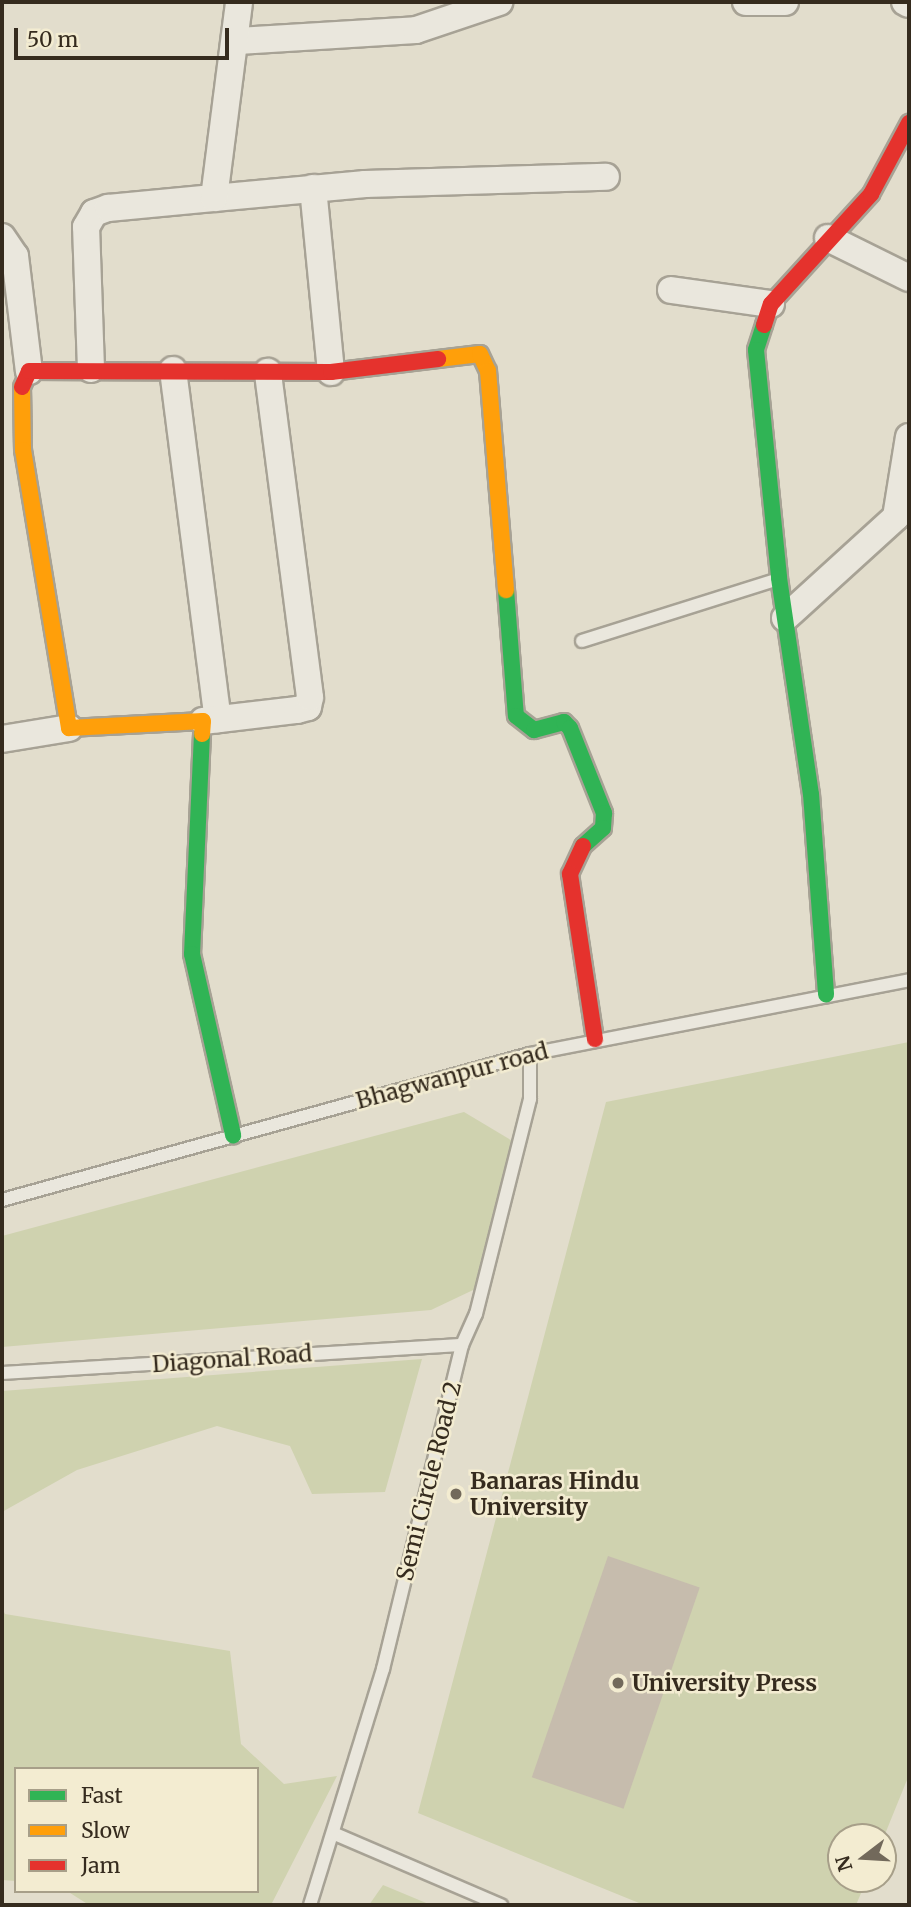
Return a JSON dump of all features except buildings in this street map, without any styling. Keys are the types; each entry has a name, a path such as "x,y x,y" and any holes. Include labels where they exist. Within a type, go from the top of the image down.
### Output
{"street":[{"path":"214,198 238,41 239,2"},
{"path":"238,41 416,30 499,2"},
{"path":"746,2 786,2"},
{"path":"826,993 811,794 779,578 757,350 771,304 828,238 871,194 909,123"},
{"path":"91,369 86,227 94,213 313,187 606,177"},
{"path":"313,187 331,372"},
{"path":"2,237 15,256 29,371 20,392 23,450 69,728"},
{"path":"828,238 909,278"},
{"path":"671,290 771,304"},
{"path":"29,371 91,369 331,372 472,354 486,362 516,716 534,730 564,722 570,728 604,813 603,828 584,844 570,874 595,1039"},
{"path":"173,370 210,720 192,954 233,1135"},
{"path":"2,739 69,728 210,720 308,707 310,697 268,372"},
{"path":"785,618 896,517 909,437"}],"lane":[{"path":"582,640 779,578"},
{"name":"Bhagwanpur road","path":"2,1200 530,1054 826,993 909,980"},
{"name":"Semi Circle Road 2","path":"310,1905 335,1835 462,1345 476,1314 530,1099 530,1054"},
{"name":"Diagonal Road","path":"2,1373 462,1345"},
{"path":"335,1835 501,1905"}],"green space":[{"path":"909,1042 909,1775 890,1823 827,1823 827,1893 861,1893 856,1905 644,1905 418,1813 606,1102"},
{"path":"464,1112 514,1142 490,1282 431,1310 2,1347 2,1236"},
{"path":"422,1359 385,1492 312,1494 290,1446 217,1426 77,1470 2,1512 2,1391"},
{"path":"2,1608 5,1614 230,1651 241,1744 284,1784 337,1776 271,1905 89,1905 70,1893 259,1893 259,1767 14,1767 14,1881 2,1880"},
{"path":"383,1885 431,1905 369,1905"}],"traffic: fast":[{"path":"764,325 756,350 779,578 811,794 826,994"},
{"path":"506,590 516,716 534,730 564,722 570,728 604,813 603,828 583,846"},
{"path":"202,734 192,954 233,1135"}],"traffic: slow":[{"path":"438,359 480,354 488,371 506,590"},
{"path":"22,387 23,450 69,728 203,721 202,734"}],"traffic: jam":[{"path":"764,325 771,304 871,194 909,123"},
{"path":"22,387 29,371 331,372 438,359"},
{"path":"583,846 570,874 595,1039"}],"place":[{"name":"Banaras Hindu University","path":"456,1494"},
{"name":"University Press","path":"618,1683"}]}
